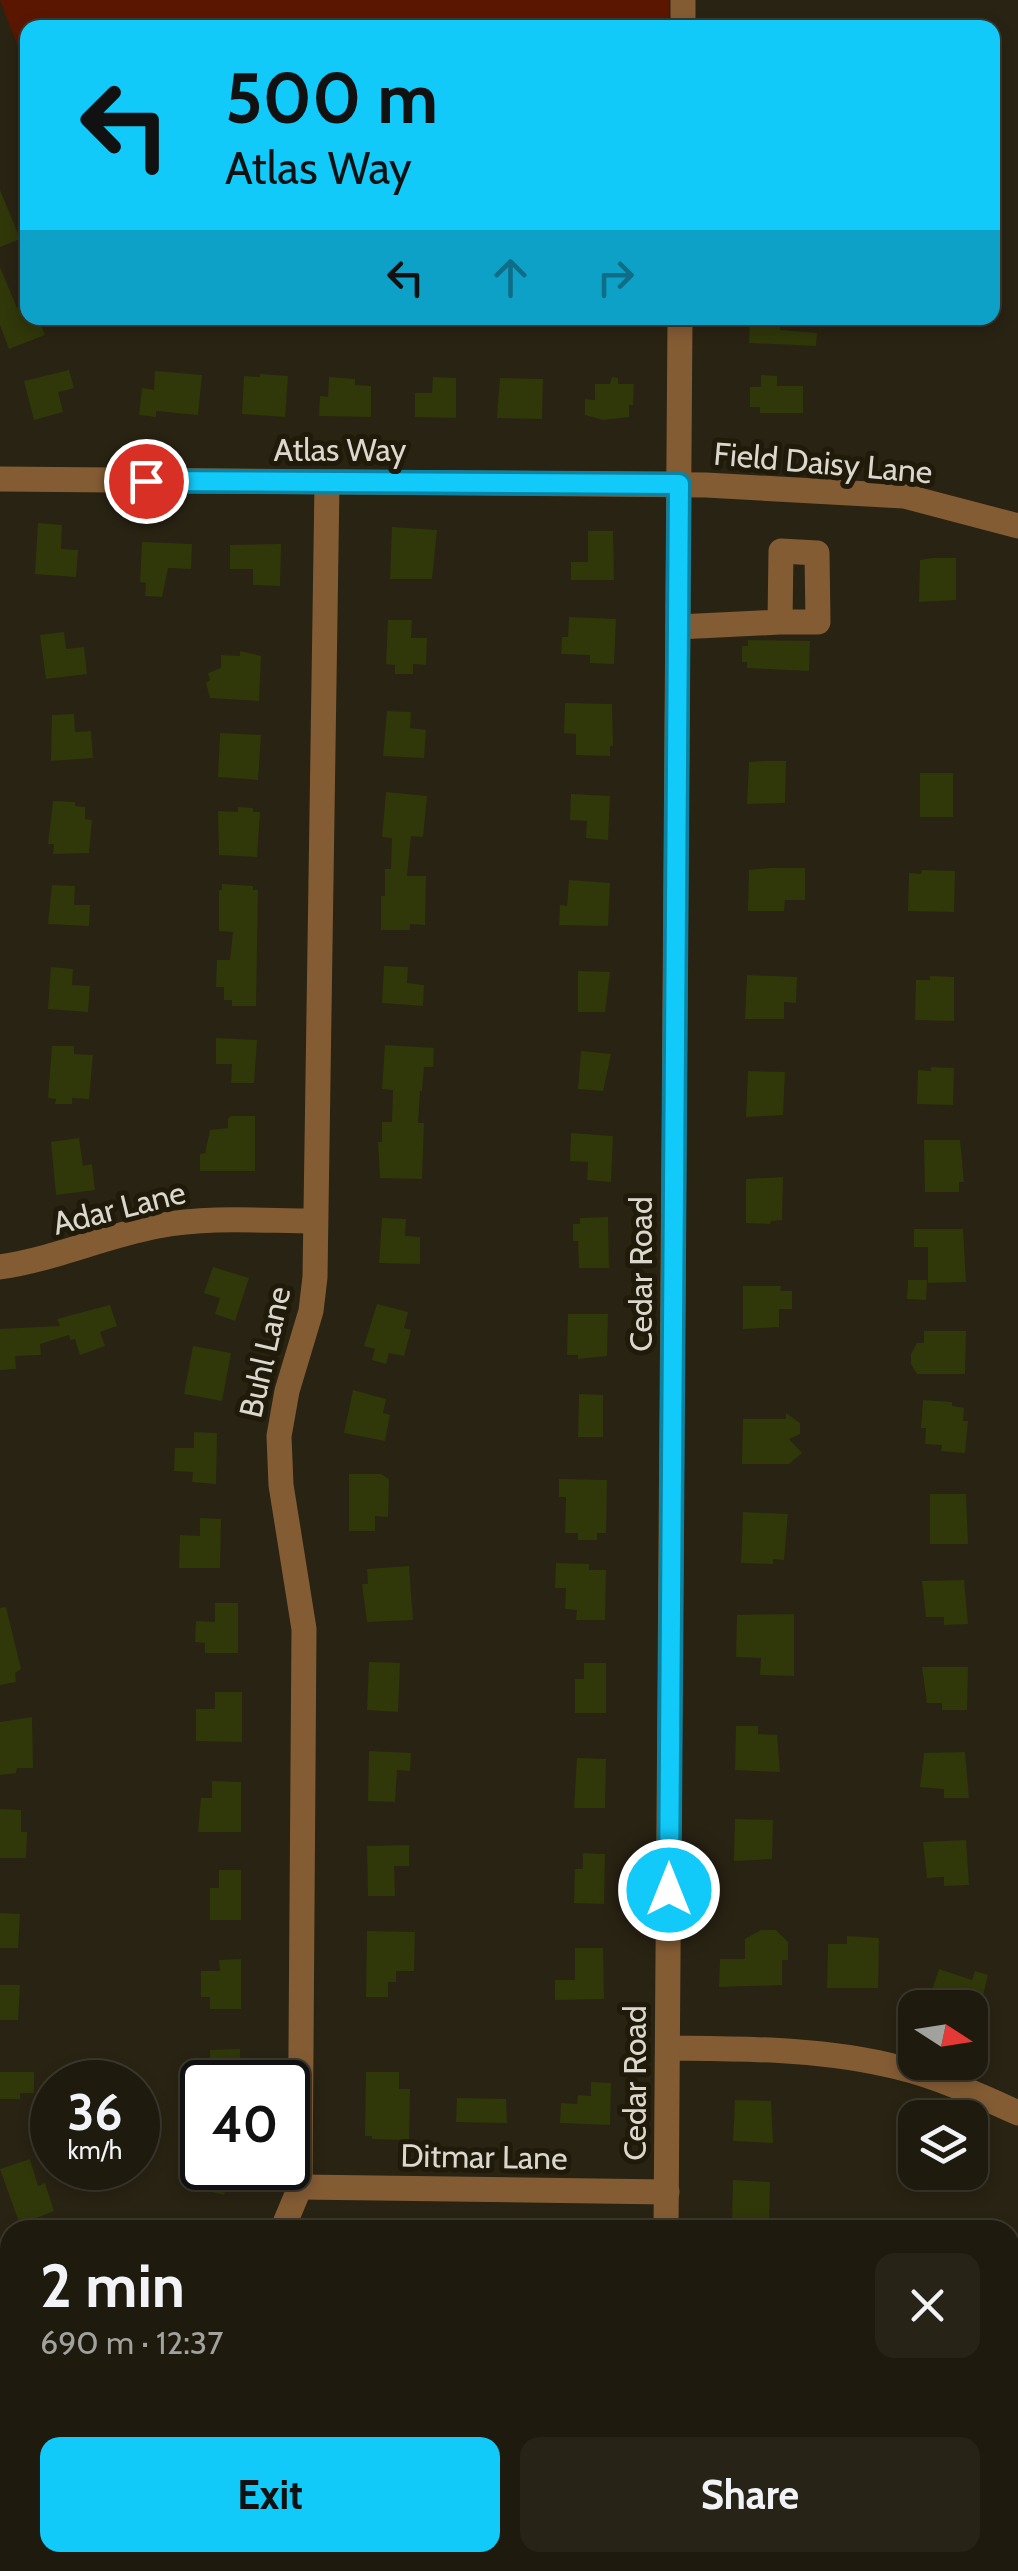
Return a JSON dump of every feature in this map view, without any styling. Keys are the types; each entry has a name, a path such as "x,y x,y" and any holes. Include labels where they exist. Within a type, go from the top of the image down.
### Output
{"street":[{"name":"Cedar Road","path":"666,2220 680,325"},
{"name":"Atlas Way","path":"0,479 679,484"},
{"name":"Buhl Lane","path":"301,2060 304,1629 280,1485 279,1436 287,1392 312,1311 327,483"},
{"name":"Field Daisy Lane","path":"679,484 904,496 1018,526"},
{"path":"678,627 780,622"},
{"name":"Adar Lane","path":"0,1268 41,1261 119,1235 198,1220 314,1221"},
{"path":"668,2048 833,2055 898,2067 1018,2113"},
{"name":"Ditmar Lane","path":"310,2186 667,2192"},
{"name":"Buhl Lane","path":"286,2220 298,2190"}],"shaded area":[{"path":"0,0 669,0 669,20 20,20 20,52"}],"building":[{"path":"0,190 20,239 0,247"},
{"path":"0,267 17,308 20,307 20,325 41,325 45,335 9,349 0,325"},
{"path":"750,325 780,325 780,330 817,333 816,346 749,343"},
{"path":"69,370 74,388 58,392 63,412 34,420 24,381"},
{"path":"155,371 202,375 198,415 156,411 156,417 139,415 142,388 154,390"},
{"path":"761,375 777,376 777,386 803,386 803,413 760,413 760,407 750,407 750,387 761,387"},
{"path":"244,376 288,376 285,417 242,414"},
{"path":"329,377 355,379 355,385 371,386 371,417 319,416 320,396 328,397"},
{"path":"433,377 456,378 456,418 415,417 415,393 432,393"},
{"path":"612,377 618,378 618,384 634,384 629,417 603,420 585,415 585,399 595,400 595,384 610,384"},
{"path":"500,378 543,379 542,419 497,418"},
{"path":"38,523 62,525 61,549 78,550 76,577 35,574"},
{"path":"392,527 437,530 432,579 390,579"},
{"path":"588,531 613,531 614,580 571,580 571,562 588,562"},
{"path":"142,542 192,544 191,569 168,568 162,597 145,596 146,583 140,582"},
{"path":"281,544 280,586 253,585 253,569 230,569 230,545"},
{"path":"956,558 956,600 919,602 920,560"},
{"path":"569,617 616,619 614,664 590,663 590,655 561,654 562,637 568,637"},
{"path":"388,620 412,620 411,638 427,638 426,665 413,664 413,674 395,674 395,665 386,664"},
{"path":"64,632 66,649 84,647 87,674 46,679 40,635"},
{"path":"748,640 810,641 809,671 747,668 747,662 742,662 742,646 748,646"},
{"path":"240,651 261,656 259,701 210,698 208,673 221,668 221,655 240,656"},
{"path":"565,703 612,704 610,756 576,755 576,734 564,733"},
{"path":"387,711 411,712 410,728 426,730 424,758 383,756"},
{"path":"74,714 75,732 91,731 93,758 51,761 52,715"},
{"path":"220,733 261,735 258,780 218,777"},
{"path":"786,761 785,803 747,804 749,762"},
{"path":"920,773 953,773 953,817 920,817"},
{"path":"386,792 427,796 423,837 411,836 407,876 426,876 425,925 410,924 410,930 381,930 385,869 391,869 392,838 382,837"},
{"path":"571,794 610,796 608,840 586,838 587,821 570,820"},
{"path":"53,801 75,802 75,806 85,807 85,819 92,820 89,853 53,854 54,844 48,844"},
{"path":"238,807 260,812 257,857 219,855 218,811 238,812"},
{"path":"805,868 805,900 785,900 784,911 748,911 749,870"},
{"path":"922,870 955,871 954,912 908,911 909,873 921,874"},
{"path":"569,880 610,883 608,926 559,925 560,905 567,906"},
{"path":"222,884 253,886 253,890 258,890 256,1006 232,1006 232,1000 224,1000 224,987 216,987 217,960 230,960 233,932 219,931"},
{"path":"52,885 75,886 74,905 90,905 89,926 48,924"},
{"path":"384,966 408,967 407,983 424,985 423,1006 382,1003"},
{"path":"51,967 73,969 72,985 90,986 88,1012 48,1009"},
{"path":"578,971 610,972 605,1012 578,1012"},
{"path":"747,975 797,977 796,1003 784,1002 784,1019 745,1019"},
{"path":"930,976 954,977 954,1021 915,1020 916,980 930,980"},
{"path":"216,1038 257,1040 254,1083 231,1083 232,1064 216,1064"},
{"path":"385,1045 434,1048 433,1067 424,1067 420,1091 418,1123 424,1123 422,1179 380,1178 378,1142 382,1142 382,1122 392,1122 393,1090 382,1089"},
{"path":"52,1046 74,1046 74,1054 93,1055 89,1099 72,1098 72,1104 55,1104 56,1099 48,1098"},
{"path":"581,1051 611,1054 603,1091 578,1089"},
{"path":"931,1067 954,1068 953,1105 917,1104 918,1070 931,1071"},
{"path":"748,1071 785,1072 783,1115 746,1117"},
{"path":"255,1116 255,1171 200,1171 200,1154 205,1153 210,1130 228,1128 228,1118"},
{"path":"571,1133 613,1136 611,1182 587,1180 588,1162 570,1161"},
{"path":"79,1138 83,1166 92,1164 95,1190 56,1195 51,1142"},
{"path":"924,1140 960,1140 964,1182 959,1182 959,1192 925,1192"},
{"path":"783,1177 782,1220 746,1223 746,1179"},
{"path":"608,1217 609,1268 579,1268 573,1224 580,1224 580,1218"},
{"path":"382,1218 406,1219 405,1236 420,1237 420,1264 379,1263"},
{"path":"914,1229 963,1229 966,1282 928,1283 928,1247 914,1247"},
{"path":"213,1267 249,1278 235,1321 215,1314 220,1298 204,1293"},
{"path":"908,1280 927,1280 926,1300 907,1299"},
{"path":"743,1286 781,1286 780,1291 792,1291 792,1309 779,1309 779,1327 743,1329"},
{"path":"377,1304 408,1312 404,1328 411,1330 404,1356 389,1353 386,1364 372,1360 375,1349 364,1346"},
{"path":"110,1305 117,1326 100,1332 105,1346 80,1355 75,1339 70,1340 69,1335 40,1344 41,1355 15,1356 16,1369 0,1370 0,1329 60,1326 57,1319"},
{"path":"568,1314 608,1314 607,1356 578,1359 578,1355 567,1355"},
{"path":"924,1331 966,1331 965,1374 917,1374 911,1354 917,1343 924,1343"},
{"path":"193,1346 231,1353 222,1401 184,1394"},
{"path":"353,1390 386,1399 383,1413 390,1415 385,1441 344,1433"},
{"path":"579,1394 603,1395 603,1437 578,1437"},
{"path":"923,1400 952,1402 952,1406 964,1408 963,1421 968,1421 965,1453 941,1451 942,1445 925,1444 926,1428 921,1428"},
{"path":"786,1413 800,1423 800,1434 789,1439 802,1453 789,1464 742,1464 743,1419 786,1419"},
{"path":"194,1432 217,1433 216,1484 192,1482 193,1472 174,1471 175,1448 194,1448"},
{"path":"349,1474 381,1474 389,1479 388,1517 375,1516 375,1531 349,1531"},
{"path":"559,1479 607,1480 606,1533 597,1533 597,1540 578,1540 578,1533 565,1533 566,1497 559,1497"},
{"path":"930,1494 966,1494 968,1544 930,1544"},
{"path":"743,1512 788,1514 784,1560 773,1559 773,1564 741,1563"},
{"path":"200,1518 221,1519 220,1568 179,1568 180,1535 200,1536"},
{"path":"556,1563 589,1564 589,1570 606,1570 605,1620 576,1620 577,1610 565,1609 566,1588 555,1588"},
{"path":"409,1566 413,1620 367,1622 362,1584 368,1584 367,1569"},
{"path":"964,1580 968,1624 944,1625 944,1617 926,1617 922,1581"},
{"path":"215,1603 238,1603 238,1653 205,1653 205,1643 195,1642 196,1621 215,1622"},
{"path":"6,1607 21,1669 15,1673 16,1682 0,1685 0,1608"},
{"path":"794,1614 794,1676 760,1675 761,1658 736,1657 737,1615"},
{"path":"369,1662 400,1663 398,1712 367,1710"},
{"path":"584,1663 606,1663 606,1713 575,1713 575,1679 584,1679"},
{"path":"922,1667 968,1667 967,1710 942,1710 942,1703 927,1703"},
{"path":"215,1692 242,1692 242,1742 196,1741 196,1709 215,1709"},
{"path":"32,1717 33,1768 17,1768 16,1773 0,1775 0,1722"},
{"path":"736,1726 758,1726 758,1734 777,1735 780,1772 735,1770"},
{"path":"369,1751 411,1753 410,1771 397,1770 395,1802 368,1801"},
{"path":"965,1752 969,1798 944,1798 944,1789 920,1787 924,1753"},
{"path":"577,1758 606,1759 605,1808 574,1808"},
{"path":"212,1781 241,1782 241,1832 198,1832 201,1798 212,1798"},
{"path":"0,1809 21,1810 21,1832 27,1832 26,1858 0,1858"},
{"path":"735,1819 773,1820 772,1859 734,1861"},
{"path":"966,1840 969,1885 944,1886 944,1877 927,1878 923,1842"},
{"path":"409,1845 409,1866 394,1866 395,1896 368,1896 367,1846"},
{"path":"583,1853 605,1854 604,1904 574,1903 575,1869 583,1869"},
{"path":"219,1870 241,1870 241,1920 210,1920 210,1888 219,1888"},
{"path":"0,1913 20,1914 18,1948 0,1948"},
{"path":"761,1930 776,1930 788,1942 788,1960 782,1960 782,1985 719,1987 720,1959 745,1959 745,1939"},
{"path":"367,1931 415,1932 414,1971 396,1971 396,1982 388,1982 388,1997 366,1997"},
{"path":"847,1936 879,1938 878,1988 827,1988 828,1944 847,1944"},
{"path":"575,1948 603,1948 604,1999 555,2000 555,1980 575,1980"},
{"path":"241,1959 241,2009 210,2009 210,1997 201,1997 201,1971 220,1971 219,1960"},
{"path":"939,1969 972,1980 975,1971 988,1975 984,1990 932,1990"},
{"path":"0,1985 20,1985 18,2020 0,2020"},
{"path":"240,2049 240,2060 210,2060 210,2050"},
{"path":"0,2072 30,2072 30,2093 20,2093 20,2099 0,2099"},
{"path":"366,2072 399,2072 399,2089 410,2089 409,2140 365,2136"},
{"path":"591,2082 611,2083 610,2125 560,2123 561,2103 577,2104 578,2095 591,2096"},
{"path":"457,2098 506,2099 507,2123 456,2122"},
{"path":"735,2100 771,2101 773,2143 733,2141"},
{"path":"30,2159 30,2190 47,2190 54,2211 32,2220 18,2220 0,2169"},
{"path":"733,2180 770,2182 769,2220 732,2220"}],"route":[{"path":"146,481 679,484 669,1890"}]}
